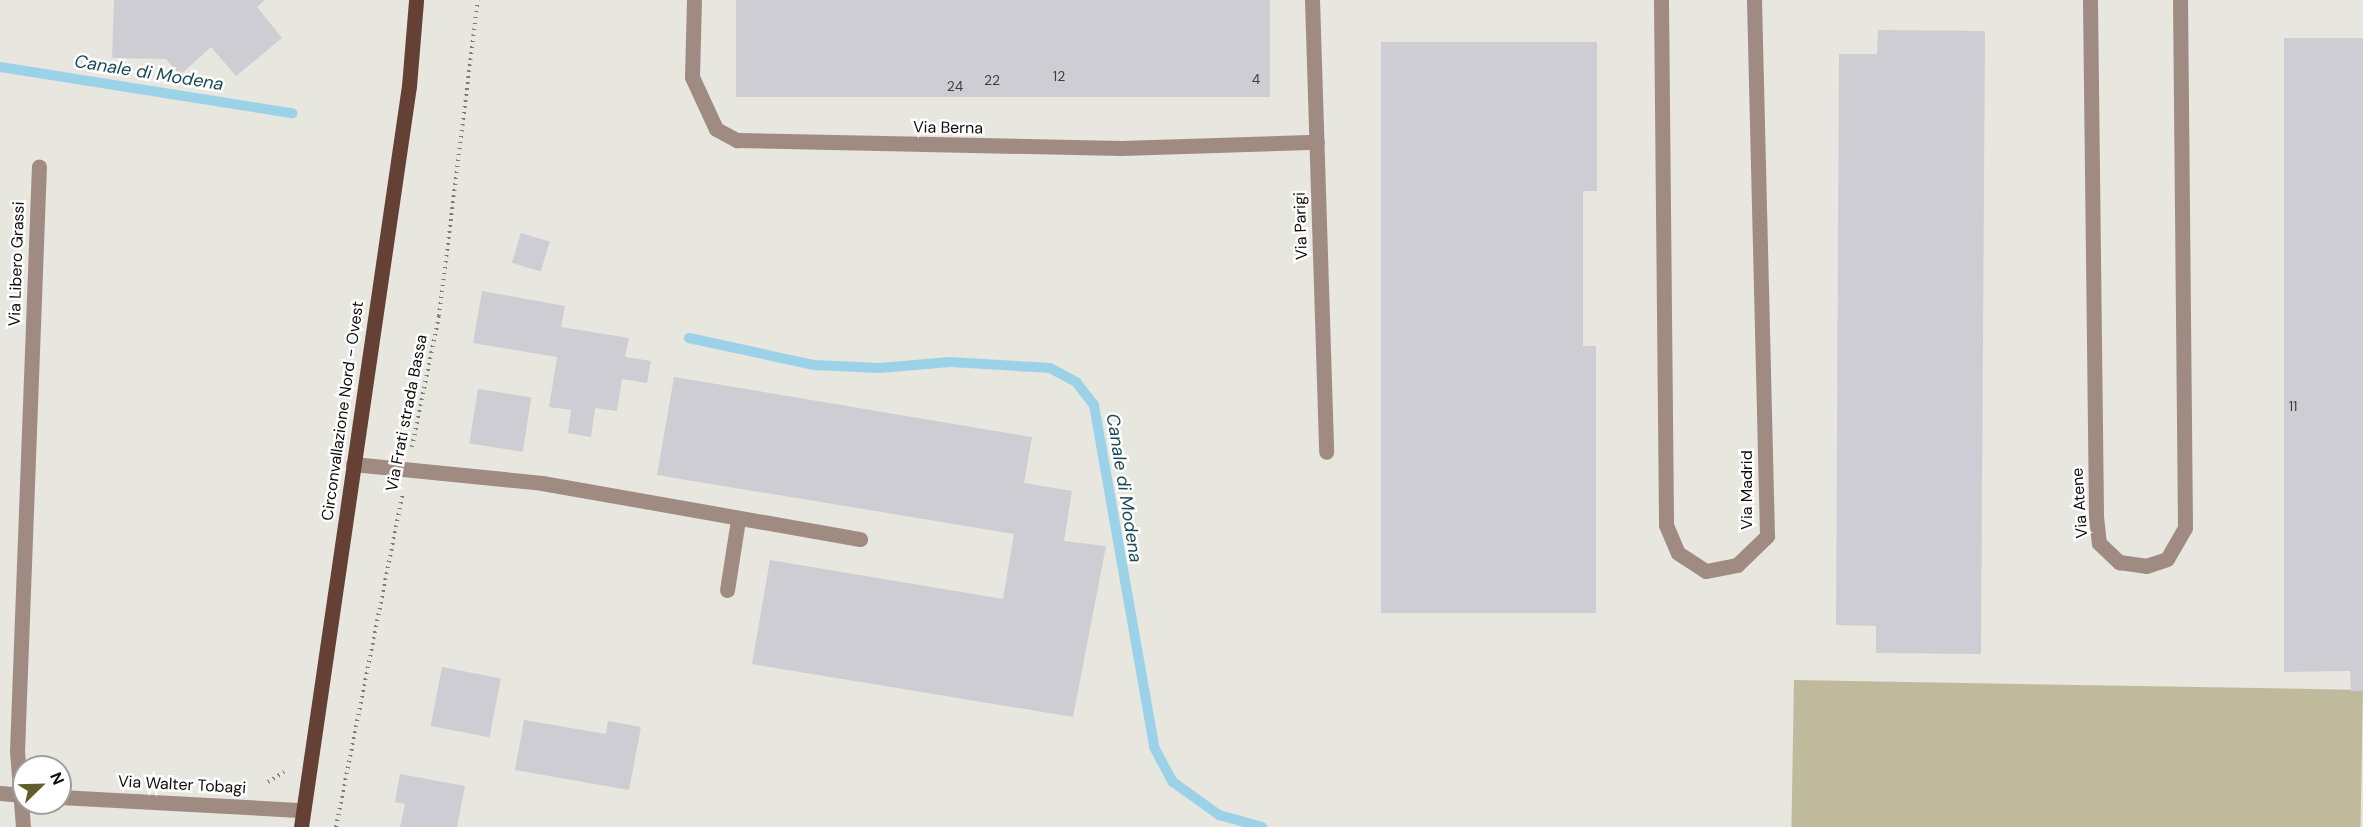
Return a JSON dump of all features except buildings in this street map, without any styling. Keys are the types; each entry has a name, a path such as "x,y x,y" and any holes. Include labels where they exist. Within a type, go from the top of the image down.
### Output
{"main road":[{"name":"Circonvallazione Nord - Ovest","path":"301,827 409,86 416,0"}],"street":[{"name":"Via Berna","path":"694,0 692,77 716,129 737,140 1121,148 1317,142"},
{"name":"Via Parigi","path":"1312,0 1326,452"},
{"name":"Via Madrid","path":"1661,0 1666,525 1678,553 1706,571 1737,565 1767,536 1754,0"},
{"name":"Via Atene","path":"2090,0 2096,516 2099,543 2119,562 2146,566 2167,559 2185,528 2180,0"},
{"name":"Via Libero Grassi","path":"17,755 39,166"},
{"path":"354,464 542,483 738,520 860,540"},
{"path":"727,590 738,520"},
{"name":"Via Walter Tobagi","path":"72,797 303,810"}],"path":[{"name":"Via Frati strada Bassa","path":"336,827 439,316 478,0"}],"shaded area":[{"path":"1794,680 2363,690 2361,827 1791,827"}],"waterway":[{"name":"Canale di Modena","path":"0,67 292,113"},
{"name":"Canale di Modena","path":"689,338 814,365 879,368 950,362 1050,368 1076,382 1094,405 1154,747 1173,782 1219,815 1262,827"}]}
